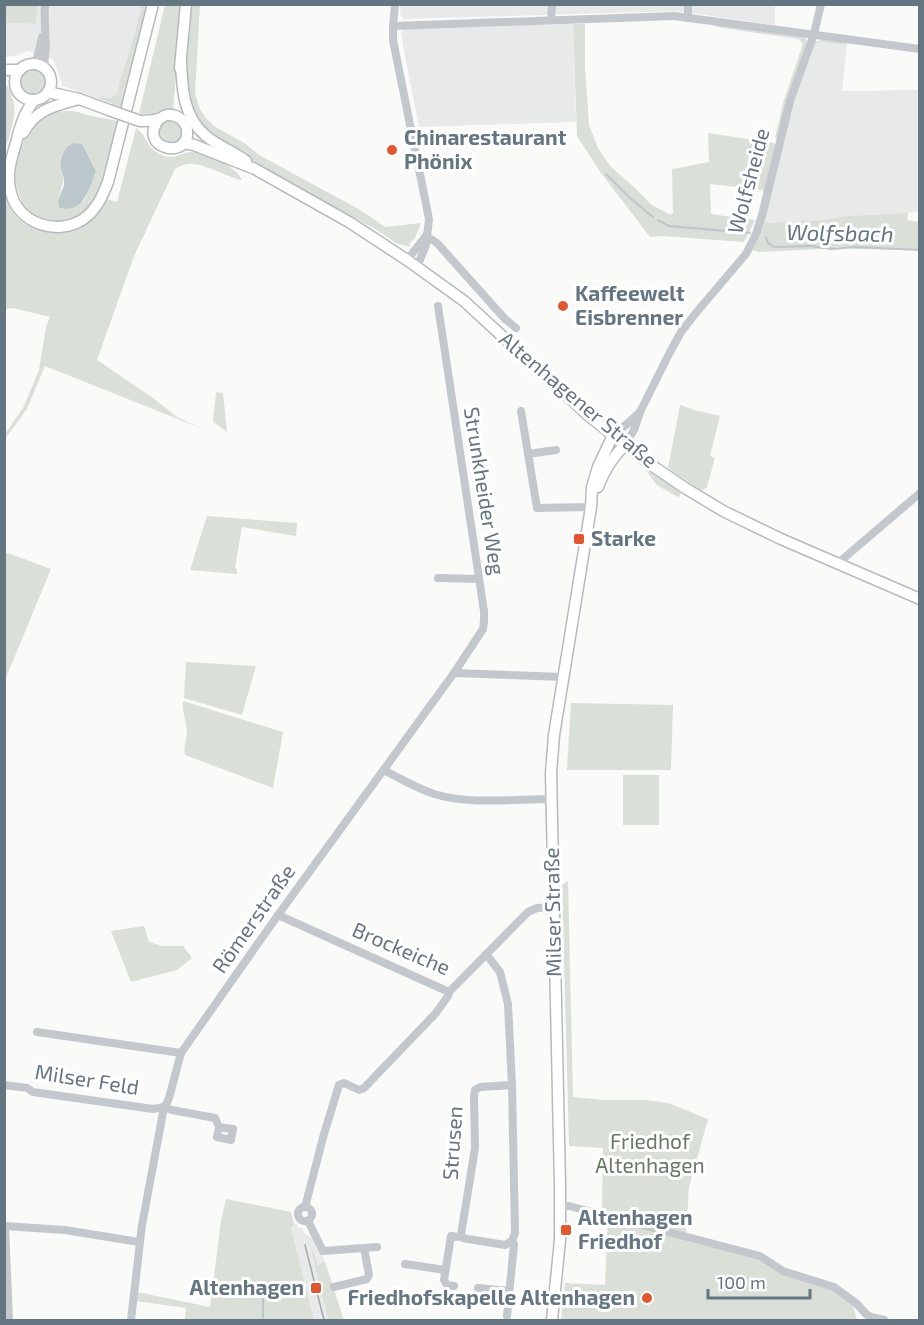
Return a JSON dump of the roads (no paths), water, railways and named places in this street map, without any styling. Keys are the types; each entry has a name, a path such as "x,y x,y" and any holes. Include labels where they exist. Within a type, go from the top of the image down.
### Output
{"main road":[{"path":"20,70 17,87 21,101 8,157 11,193 15,206 36,223 49,226 64,226 81,221 92,212 102,198 108,182 153,4"},
{"path":"176,116 186,4"},
{"path":"181,61 184,99 196,125 206,136 251,165"},
{"path":"4,70 20,70 28,65 41,66 49,75 49,88 42,98 27,99 4,76"},
{"path":"49,88 140,121 148,127 163,147 175,148 185,138 185,123 176,116 170,115 150,121 140,121"},
{"path":"8,157 37,114 79,99"},
{"path":"8,157 26,110 34,100"},
{"path":"153,133 159,119"},
{"name":"Altenhagener Straße","path":"185,138 195,139 251,165 349,222 407,260 464,301 589,416 685,488 718,508 781,540 920,599"},
{"path":"4,192 13,210 32,227"},
{"name":"Milser Straße","path":"552,1320 559,1246 560,1206 550,773 554,735 591,507 592,487 613,435"},
{"name":"Milser Straße","path":"591,507 608,466 615,454 625,445"}],"street":[{"path":"45,4 45,69"},
{"path":"395,4 393,40 428,211 426,245 417,267"},
{"path":"551,20 552,4"},
{"path":"688,4 688,18"},
{"name":"Wolfsheide","path":"625,445 681,332 746,254 756,234 789,101 814,34 821,4"},
{"path":"393,26 674,16 920,49"},
{"path":"34,65 44,31"},
{"path":"407,260 426,236"},
{"path":"426,236 437,243 516,328"},
{"name":"Strunkheider Weg","path":"438,306 484,621 478,638 453,673"},
{"name":"Wolfsheide","path":"613,435 641,410"},
{"path":"522,411 537,508 591,507"},
{"path":"528,454 556,450"},
{"path":"837,564 920,493"},
{"path":"438,578 479,579"},
{"path":"453,673 563,677"},
{"name":"Römerstraße","path":"131,1320 140,1242 164,1107 169,1098 181,1053 453,673"},
{"path":"384,770 422,789 450,797 481,800 551,799"},
{"name":"Brockeiche","path":"278,915 449,992 528,912 537,908 553,907"},
{"path":"486,954 500,972 508,1004 512,1085 514,1233 512,1241 514,1244 507,1316"},
{"path":"377,1247 323,1251 308,1221 312,1213 305,1207 327,1123 339,1085 344,1083 359,1090 364,1088 436,1013 449,992"},
{"path":"37,1032 181,1053"},
{"name":"Milser Feld","path":"4,1085 27,1088 33,1092 153,1109 164,1107 215,1118 219,1127"},
{"name":"Strusen","path":"445,1270 451,1236 461,1235 476,1144 475,1090 480,1087 512,1085"},
{"path":"560,1206 569,1206 760,1256 783,1271 834,1287 856,1303 866,1314 884,1320"},
{"path":"9,1320 5,1226 65,1230 140,1242"},
{"path":"461,1235 463,1238 504,1245 512,1241"},
{"path":"334,1287 367,1279 369,1275 364,1248"},
{"path":"405,1264 445,1270 444,1280 447,1285 454,1286"},
{"path":"478,1288 509,1291"}],"waterway":[{"name":"Wolfsbach","path":"606,174 653,217"},
{"name":"Wolfsbach","path":"658,220 669,226 738,232"},
{"name":"Wolfsbach","path":"742,232 750,233"},
{"name":"Wolfsbach","path":"766,237 768,243 774,247 920,250"},
{"path":"261,1283 263,1320"}],"tram line":[{"path":"305,1245 324,1320"}],"place":[{"name":"Chinarestaurant Phönix","path":"392,150"},
{"name":"Kaffeewelt Eisbrenner","path":"563,306"},
{"name":"Starke","path":"579,539"},
{"name":"Altenhagen Friedhof","path":"566,1230"},
{"name":"Altenhagen","path":"316,1288"},
{"name":"Friedhofskapelle Altenhagen","path":"647,1298"}],"park label":[{"name":"Friedhof Altenhagen","path":"650,1154"}]}
